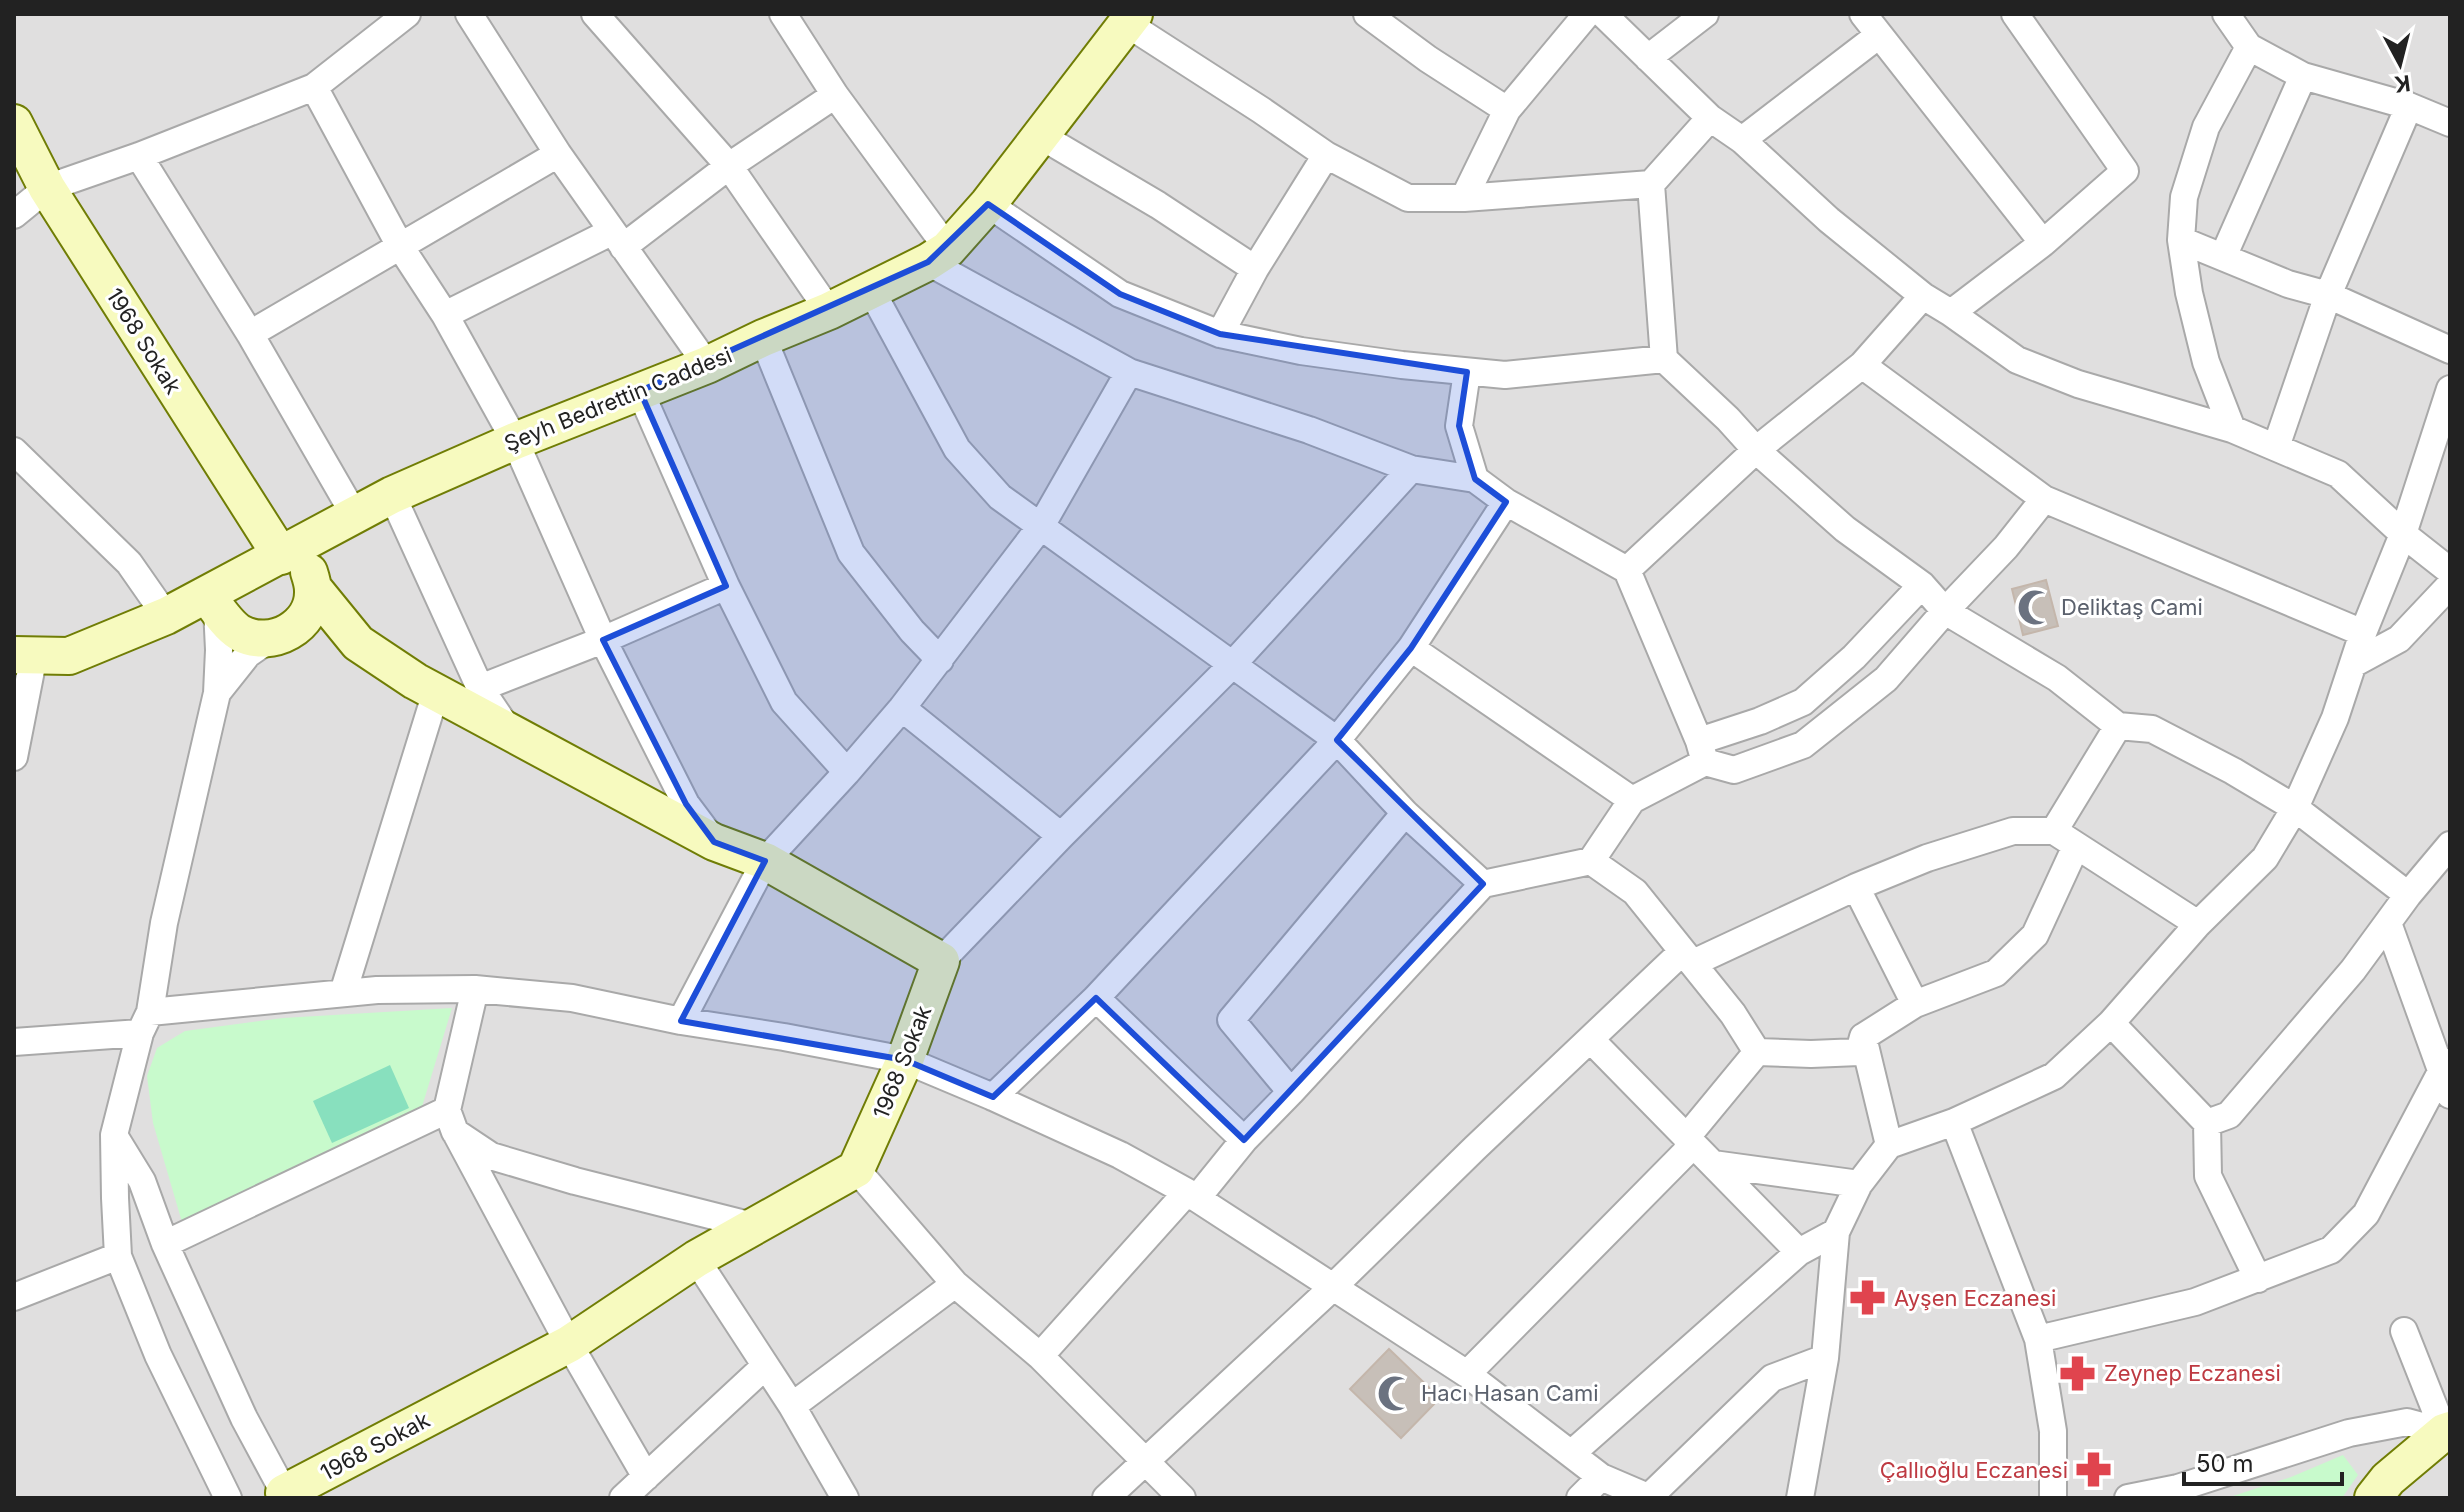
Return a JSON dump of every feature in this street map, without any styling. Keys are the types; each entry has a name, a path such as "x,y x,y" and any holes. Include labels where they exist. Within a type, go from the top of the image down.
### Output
{"street":[{"path":"14,215 47,188 139,156 314,87 407,14"},
{"path":"469,14 558,154 707,365"},
{"path":"595,14 729,166 829,311"},
{"path":"783,14 938,255 1129,372 1309,430 1411,469 1475,479 1506,502 1627,570 1702,751 1734,770 1803,745 1886,679 2006,547 2044,499"},
{"path":"1367,14 1428,59 1507,110"},
{"path":"1464,198 1507,110 1587,14"},
{"path":"1603,14 1710,118 1742,140 1829,220 1923,296 2017,360 2078,384 2232,429 2338,474 2403,534 2450,571"},
{"path":"1648,58 1705,14"},
{"path":"1863,14 2043,243"},
{"path":"1951,313 2043,243 2125,171 2015,14"},
{"path":"2226,14 2249,47 2303,76 2409,106 2450,123"},
{"path":"1130,18 1326,155 1408,198 1464,198 1651,184 1710,118"},
{"name":"Şeyh Bedrettin Caddesi","path":"24,655 69,656 166,616 212,601 290,551 392,495 515,441 707,365 829,311 938,255 988,204 1130,18"},
{"path":"1742,140 1879,35"},
{"path":"2232,429 2206,362 2189,293 2181,240 2184,197 2206,127 2249,47"},
{"path":"2223,257 2303,76"},
{"path":"314,87 400,246 445,315 515,441 603,640 686,804 714,842"},
{"path":"445,315 617,239 835,95"},
{"path":"2276,447 2328,295 2409,106"},
{"name":"1968 Sokak","path":"14,123 47,188 314,589 358,643"},
{"path":"1041,136 1158,205 1255,269"},
{"path":"250,334 558,154"},
{"path":"1220,334 1255,269 1326,155"},
{"path":"139,156 250,334 355,516"},
{"path":"1651,184 1664,359 1756,450 1845,529 1922,585 1945,611 2057,678 2118,726 2152,729 2233,771 2295,808 2408,895"},
{"path":"988,204 1120,294 1220,334 1301,351 1505,375 1664,359"},
{"path":"2181,240 2288,284 2328,295 2450,350"},
{"path":"871,290 957,449 1000,497 1337,740 1405,813 1483,884"},
{"path":"1627,570 1756,450 1862,365 1923,296"},
{"path":"763,338 851,553 912,631 940,660"},
{"path":"1862,365 2044,499 2363,633"},
{"path":"681,1021 765,861 902,708 1041,526 1129,372"},
{"path":"1467,372 1459,426 1475,479"},
{"path":"1800,1498 1825,1358 1836,1232 1859,1184 1889,1145 1954,1122 2054,1076 2111,1023 2198,924 2265,858 2295,808 2335,718 2363,633 2403,534 2450,389"},
{"path":"640,391 726,586 784,702 847,772"},
{"path":"14,451 129,563 166,616"},
{"path":"212,601 239,632 326,636 358,643 512,735 714,842 765,861 941,961 1232,665 1411,469"},
{"path":"392,495 480,688 512,735"},
{"path":"993,1097 1096,998 1337,740 1411,648 1506,502"},
{"path":"1040,1356 1483,884 1591,861 1632,800 1702,751 1803,702 1854,657 1922,585"},
{"path":"2353,664 2399,639 2450,585"},
{"path":"480,688 603,640 726,586"},
{"path":"217,693 248,654 303,620 311,606 314,589"},
{"path":"212,601 219,650 217,693 164,923 145,1023 114,1135 118,1256 158,1355 228,1498"},
{"path":"1411,648 1632,800"},
{"path":"14,757 24,655"},
{"path":"343,993 436,692"},
{"path":"902,708 1061,836"},
{"path":"2054,831 2118,726"},
{"path":"1291,1092 1231,1020 1405,813"},
{"path":"1106,1498 1332,1288 1591,1040 1687,958 1927,858 2013,831 2054,831 2198,924"},
{"path":"2207,1123 2229,1115 2353,970 2408,895 2450,845"},
{"path":"1757,1052 1859,1052 1863,1037 1915,1004 1996,973 2035,935 2076,846"},
{"path":"1591,861 1635,892 1733,1014 1757,1052"},
{"path":"1856,887 1915,1004"},
{"path":"2038,1339 2195,1302 2258,1279 2331,1250 2366,1214 2447,1076 2388,923"},
{"name":"1968 Sokak","path":"281,1496 569,1344 696,1259 856,1169 905,1060 941,961"},
{"path":"475,989 451,1121 569,1344 646,1477"},
{"path":"14,1042 343,993 475,989 572,998 681,1021 905,1060 1120,1155 1192,1195 1467,1374 1601,1477 1650,1497 1772,1378 1825,1358"},
{"path":"1096,998 1244,1140"},
{"path":"2111,1023 2207,1123 2208,1176 2258,1279"},
{"path":"1863,1037 1889,1145"},
{"path":"1591,1040 1799,1252"},
{"path":"1467,1374 1690,1141 1757,1052"},
{"path":"451,1121 491,1156 575,1181 757,1227"},
{"path":"165,1244 451,1121"},
{"path":"1954,1122 2038,1339 2053,1431 2053,1498"},
{"path":"114,1135 142,1181 165,1244 281,1496"},
{"path":"1713,1164 1859,1184"},
{"path":"856,1169 955,1284 1040,1356 1182,1498"},
{"path":"1571,1454 1799,1252 1836,1232"},
{"path":"14,1297 118,1256"},
{"path":"696,1259 792,1406 845,1498"},
{"path":"792,1406 955,1284"},
{"path":"2404,1331 2448,1433"},
{"path":"623,1498 764,1367"},
{"path":"2128,1498 2178,1488 2349,1433 2407,1422 2448,1433"},
{"path":"2373,1498 2388,1479 2448,1433"},
{"path":"1580,1498 1601,1477"}],"highlighted area":[{"path":"988,204 1120,294 1220,334 1467,372 1459,426 1475,479 1506,502 1411,648 1337,740 1483,884 1244,1140 1096,998 993,1097 905,1060 681,1021 765,861 714,842 686,804 603,640 726,586 640,391 928,262"}],"shaded area":[{"path":"14,14 2450,14 2450,1498 14,1498"}],"green space":[{"path":"452,1008 421,1110 184,1229 153,1123 147,1076 157,1048 185,1031 283,1018"},
{"path":"390,1065 409,1108 332,1143 313,1101"},
{"path":"2343,1455 2358,1475 2342,1498 2227,1498 2291,1477"}],"building":[{"name":"Deliktaş Cami","path":"2046,580 2058,626 2023,635 2012,589"},
{"name":"Hacı Hasan Cami","path":"1389,1349 1440,1398 1401,1438 1350,1389"}],"place":[{"name":"Deliktaş Cami","path":"2035,607"},
{"name":"Ayşen Eczanesi","path":"1868,1298"},
{"name":"Zeynep Eczanesi","path":"2078,1373"},
{"name":"Hacı Hasan Cami","path":"1395,1393"},
{"name":"Çallıoğlu Eczanesi","path":"2094,1470"}]}
